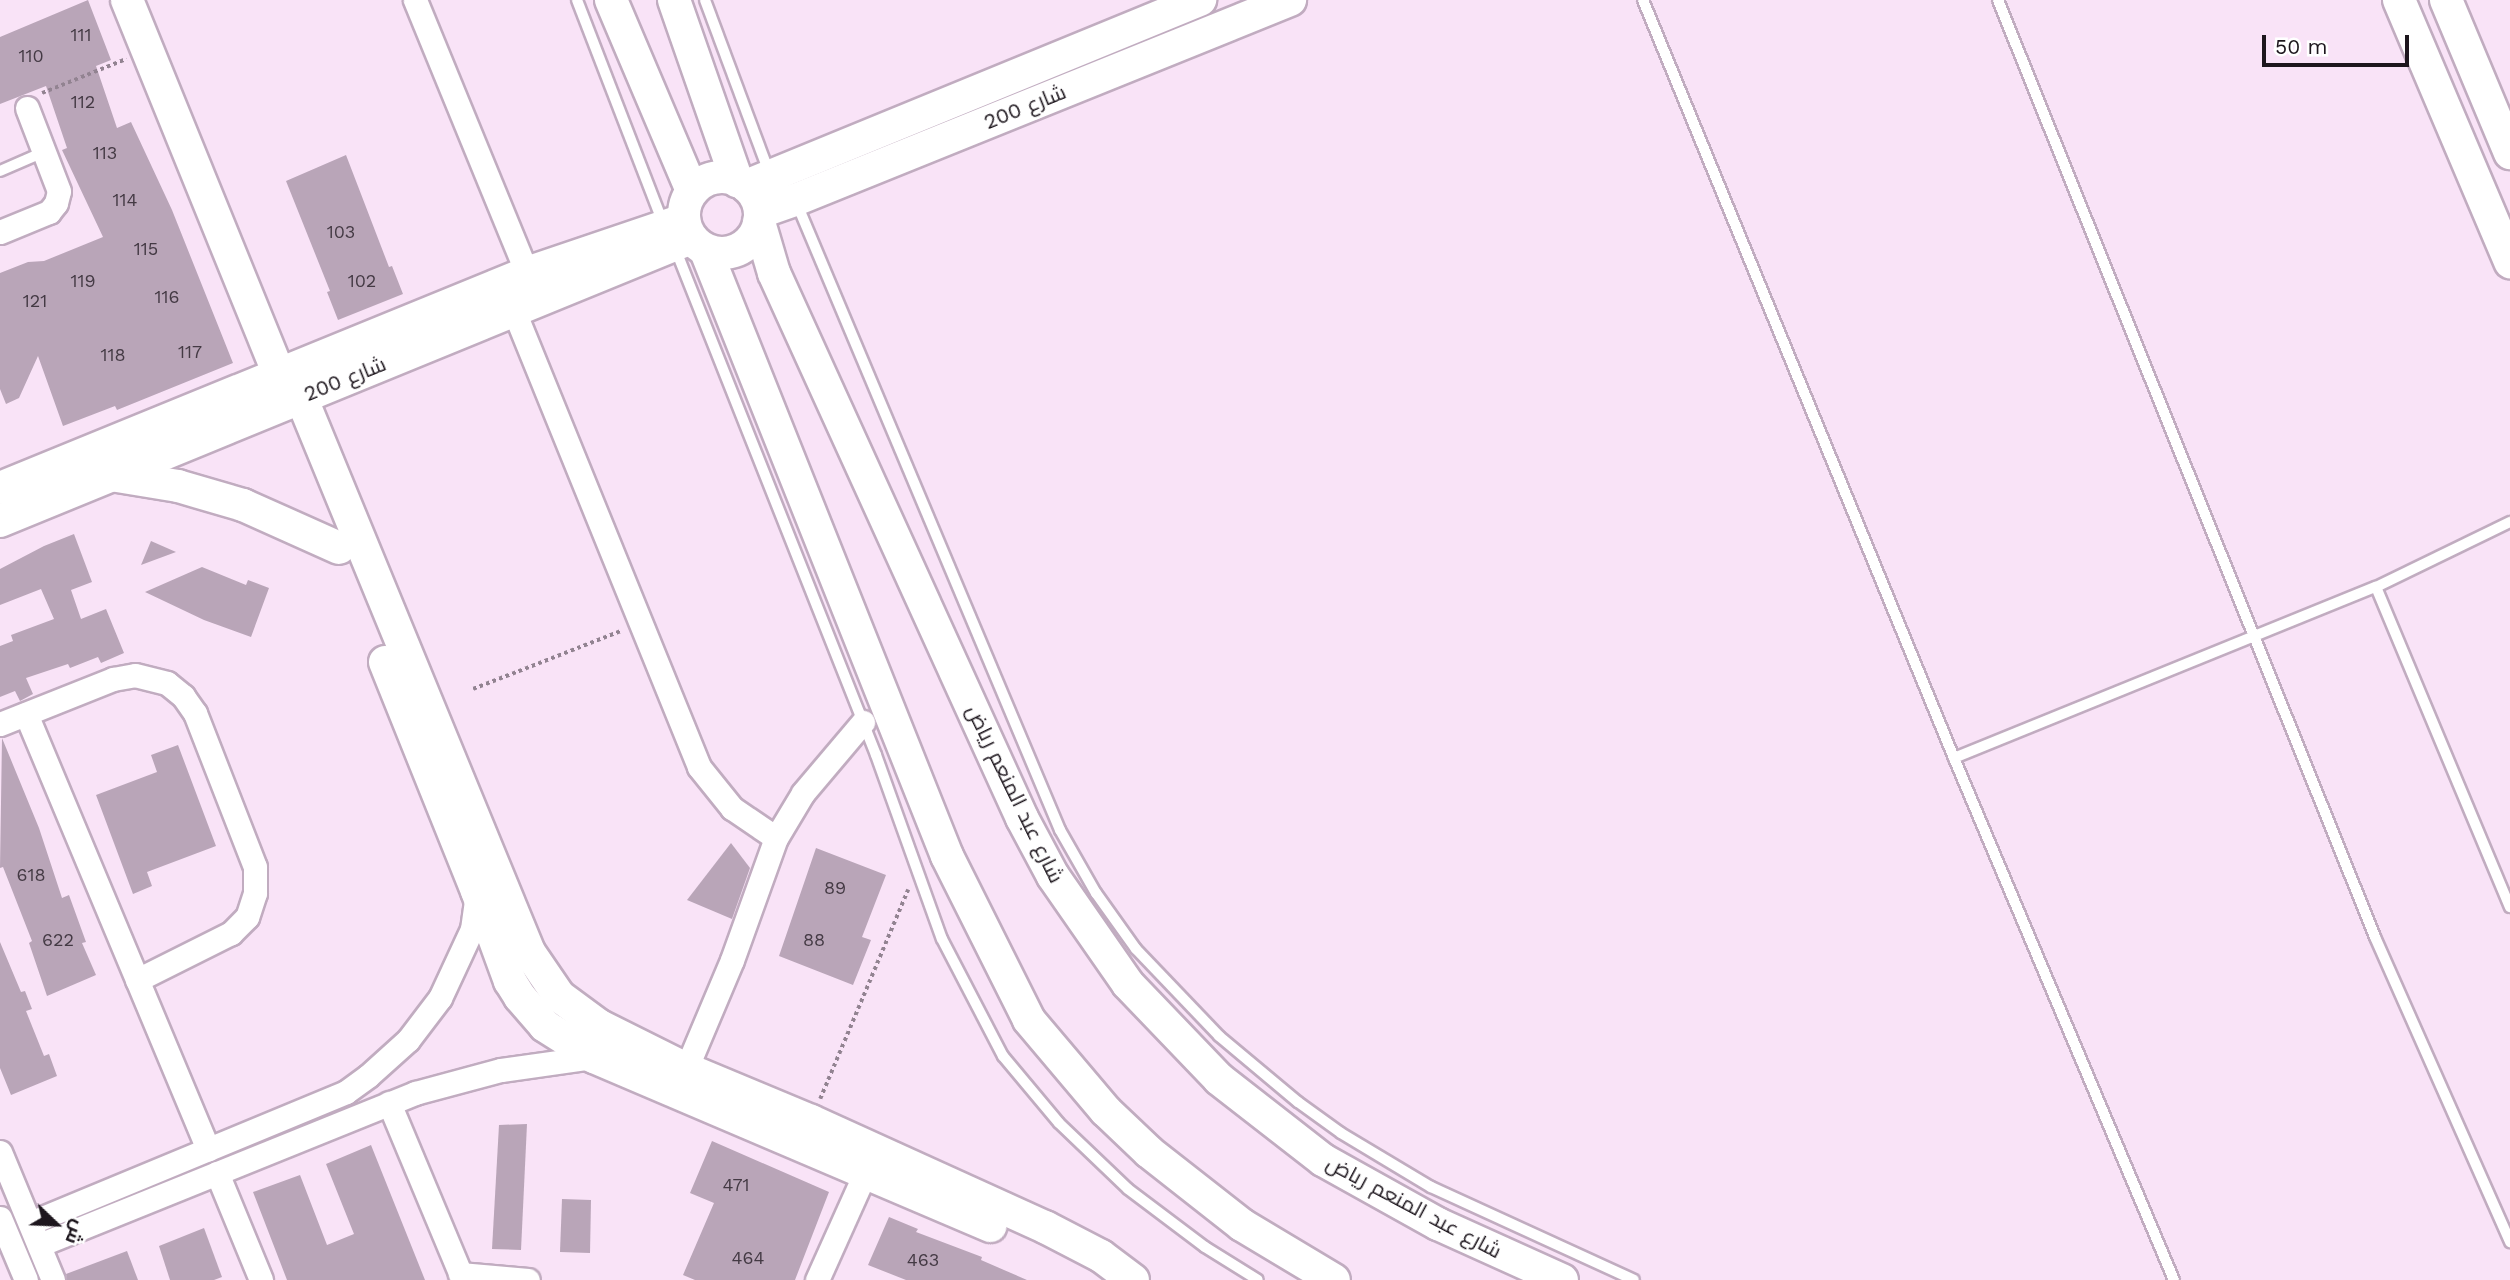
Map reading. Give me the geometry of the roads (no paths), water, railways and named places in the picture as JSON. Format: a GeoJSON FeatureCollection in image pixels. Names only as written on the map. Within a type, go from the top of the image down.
{"type":"FeatureCollection","features":[{"type":"Feature","properties":{"kind":"street"},"geometry":{"type":"LineString","coordinates":[[127,0],[488,886],[503,963],[520,997],[552,1032],[594,1057],[1045,1227],[1101,1256],[1133,1280]]}},
{"type":"Feature","properties":{"kind":"street"},"geometry":{"type":"LineString","coordinates":[[415,0],[527,273]]}},
{"type":"Feature","properties":{"kind":"street"},"geometry":{"type":"LineString","coordinates":[[611,0],[685,228],[947,856],[1029,1020],[1098,1102],[1149,1152],[1242,1225],[1334,1280]]}},
{"type":"Feature","properties":{"kind":"street","name":"شارع عبد المنعم رياض"},"geometry":{"type":"LineString","coordinates":[[674,0],[754,195],[774,273],[1022,818],[1053,876],[1128,984],[1219,1079],[1323,1160],[1438,1224],[1562,1280]]}},
{"type":"Feature","properties":{"kind":"street","name":"شارع 200"},"geometry":{"type":"LineString","coordinates":[[754,195],[1200,0]]}},
{"type":"Feature","properties":{"kind":"street","name":"شارع 200"},"geometry":{"type":"LineString","coordinates":[[754,195],[795,200],[1290,0]]}},
{"type":"Feature","properties":{"kind":"street"},"geometry":{"type":"LineString","coordinates":[[2399,0],[2510,262]]}},
{"type":"Feature","properties":{"kind":"street"},"geometry":{"type":"LineString","coordinates":[[2446,0],[2510,153]]}},
{"type":"Feature","properties":{"kind":"street"},"geometry":{"type":"LineString","coordinates":[[0,232],[49,212],[56,203],[59,191],[27,107]]}},
{"type":"Feature","properties":{"kind":"street"},"geometry":{"type":"LineString","coordinates":[[718,177],[754,195],[751,240],[744,247],[725,254],[685,228],[699,184],[718,177]]}},
{"type":"Feature","properties":{"kind":"street","name":"شارع 200"},"geometry":{"type":"LineString","coordinates":[[0,521],[110,474],[284,385],[527,273],[685,228]]}},
{"type":"Feature","properties":{"kind":"street","name":"شارع 200"},"geometry":{"type":"LineString","coordinates":[[0,488],[284,385],[514,311],[685,228]]}},
{"type":"Feature","properties":{"kind":"street"},"geometry":{"type":"LineString","coordinates":[[514,311],[699,767],[732,808],[776,838]]}},
{"type":"Feature","properties":{"kind":"street"},"geometry":{"type":"LineString","coordinates":[[284,385],[339,548],[488,886],[559,996],[598,1025],[686,1069],[811,1121],[870,1161],[1097,1280]]}},
{"type":"Feature","properties":{"kind":"street"},"geometry":{"type":"LineString","coordinates":[[110,474],[178,486],[243,505],[339,548]]}},
{"type":"Feature","properties":{"kind":"street"},"geometry":{"type":"LineString","coordinates":[[0,724],[113,679],[135,675],[167,683],[183,696],[195,713],[255,867],[256,893],[247,916],[231,933],[137,980]]}},
{"type":"Feature","properties":{"kind":"street"},"geometry":{"type":"LineString","coordinates":[[26,714],[208,1149]]}},
{"type":"Feature","properties":{"kind":"street"},"geometry":{"type":"LineString","coordinates":[[686,1069],[732,960],[776,838],[803,793],[863,722]]}},
{"type":"Feature","properties":{"kind":"street"},"geometry":{"type":"LineString","coordinates":[[30,1223],[346,1092],[389,1059],[425,1019],[452,976],[488,886]]}},
{"type":"Feature","properties":{"kind":"street"},"geometry":{"type":"LineString","coordinates":[[38,1245],[389,1103],[458,1080],[501,1070],[594,1057]]}},
{"type":"Feature","properties":{"kind":"street"},"geometry":{"type":"LineString","coordinates":[[389,1103],[461,1277],[528,1280]]}},
{"type":"Feature","properties":{"kind":"street"},"geometry":{"type":"LineString","coordinates":[[0,1152],[53,1280]]}},
{"type":"Feature","properties":{"kind":"street"},"geometry":{"type":"LineString","coordinates":[[817,1280],[870,1161]]}},
{"type":"Feature","properties":{"kind":"street"},"geometry":{"type":"LineString","coordinates":[[217,1173],[261,1280]]}},
{"type":"Feature","properties":{"kind":"street"},"geometry":{"type":"LineString","coordinates":[[0,1218],[26,1280]]}},
{"type":"Feature","properties":{"kind":"lane"},"geometry":{"type":"LineString","coordinates":[[577,0],[685,228],[942,939],[984,1021],[1003,1056],[1030,1090],[1093,1157],[1128,1189],[1205,1247],[1258,1280]]}},
{"type":"Feature","properties":{"kind":"lane"},"geometry":{"type":"LineString","coordinates":[[705,0],[754,195]]}},
{"type":"Feature","properties":{"kind":"lane"},"geometry":{"type":"LineString","coordinates":[[1643,0],[1954,758],[2174,1280]]}},
{"type":"Feature","properties":{"kind":"lane"},"geometry":{"type":"LineString","coordinates":[[1998,0],[2375,937],[2510,1242]]}},
{"type":"Feature","properties":{"kind":"lane"},"geometry":{"type":"LineString","coordinates":[[0,171],[44,152]]}},
{"type":"Feature","properties":{"kind":"lane"},"geometry":{"type":"LineString","coordinates":[[795,200],[1060,830],[1096,893],[1136,949],[1219,1036],[1258,1070],[1341,1133],[1431,1187],[1634,1280]]}},
{"type":"Feature","properties":{"kind":"lane"},"geometry":{"type":"LineString","coordinates":[[1954,758],[2376,587],[2510,522]]}},
{"type":"Feature","properties":{"kind":"lane"},"geometry":{"type":"LineString","coordinates":[[2376,587],[2510,906]]}}]}
